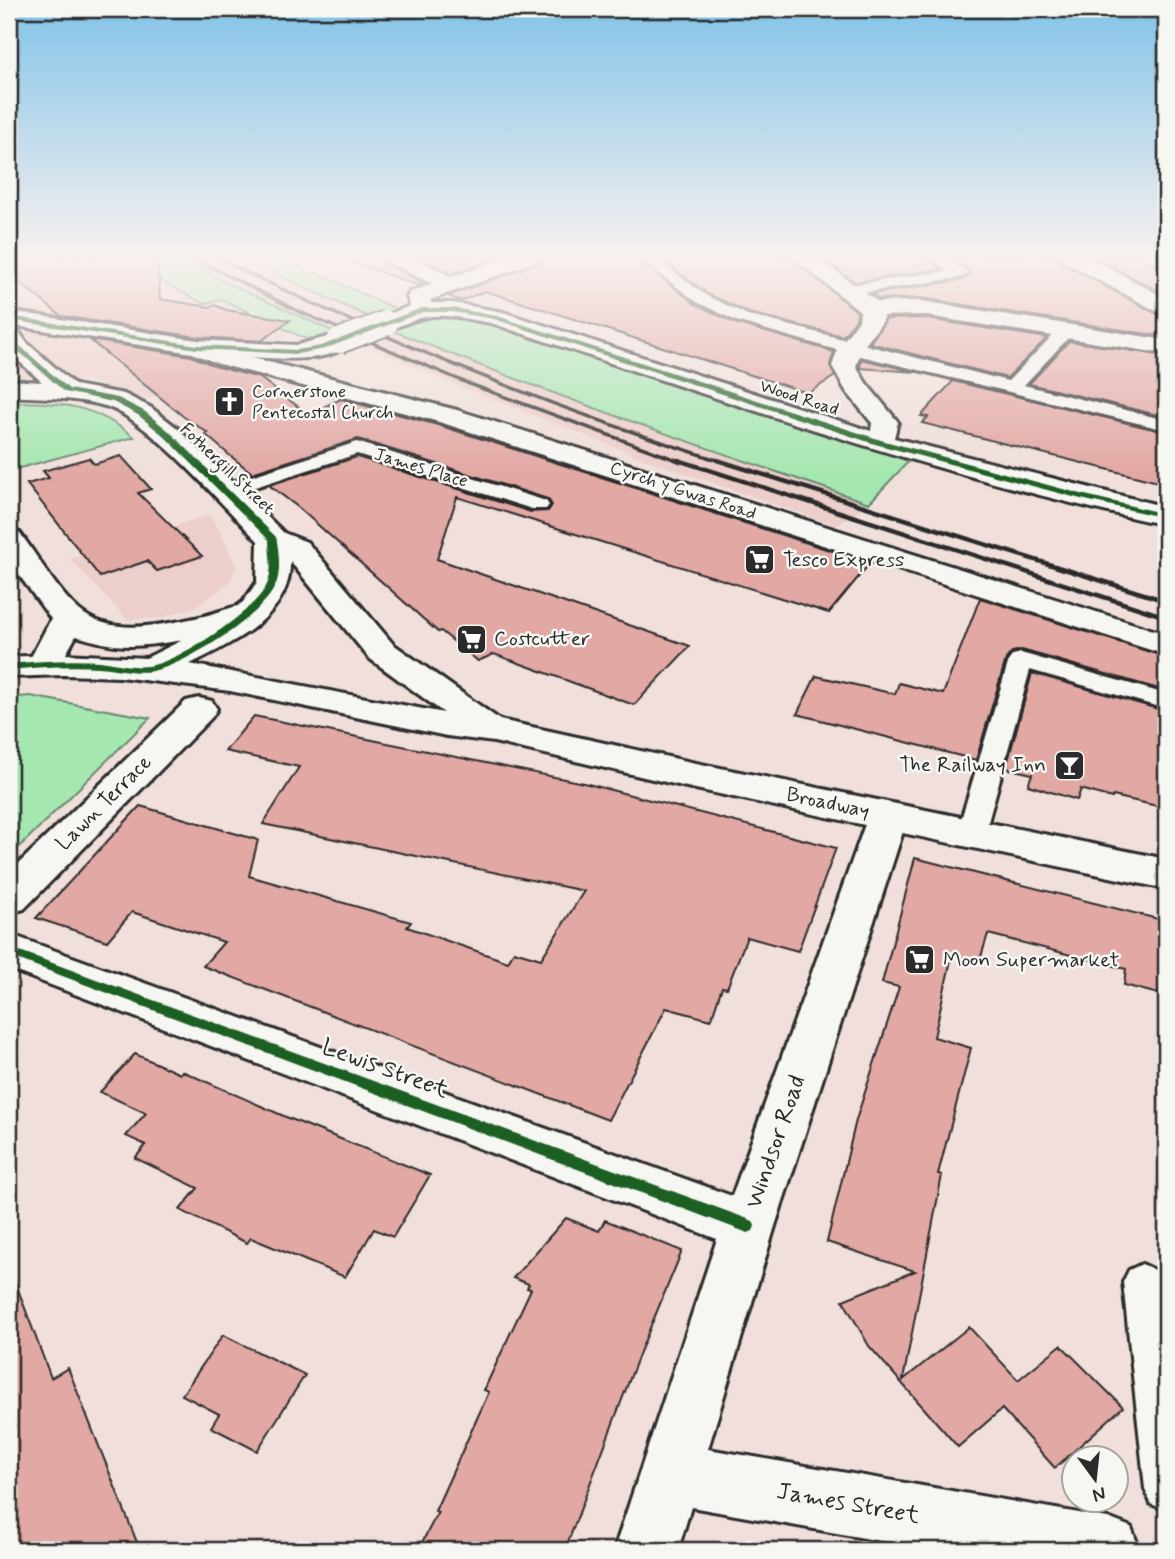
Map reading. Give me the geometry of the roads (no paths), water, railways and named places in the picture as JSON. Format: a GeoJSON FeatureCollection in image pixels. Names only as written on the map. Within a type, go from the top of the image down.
{"type":"FeatureCollection","features":[{"type":"Feature","properties":{"kind":"street"},"geometry":{"type":"LineString","coordinates":[[65,329],[197,347],[298,352],[322,348],[371,329]]}},
{"type":"Feature","properties":{"kind":"street","name":"Wood Road"},"geometry":{"type":"LineString","coordinates":[[531,329],[878,442],[1166,516]]}},
{"type":"Feature","properties":{"kind":"street"},"geometry":{"type":"LineString","coordinates":[[865,329],[850,348],[844,366],[855,386],[885,422],[884,433],[878,442]]}},
{"type":"Feature","properties":{"kind":"street"},"geometry":{"type":"LineString","coordinates":[[1051,329],[1166,346]]}},
{"type":"Feature","properties":{"kind":"street"},"geometry":{"type":"LineString","coordinates":[[16,344],[34,345],[71,330]]}},
{"type":"Feature","properties":{"kind":"street"},"geometry":{"type":"LineString","coordinates":[[16,344],[67,391]]}},
{"type":"Feature","properties":{"kind":"street","name":"Cyrch y Gwas Road"},"geometry":{"type":"LineString","coordinates":[[197,347],[228,359],[448,416],[1166,645]]}},
{"type":"Feature","properties":{"kind":"street","name":"Fothergill Street"},"geometry":{"type":"LineString","coordinates":[[9,388],[67,391],[115,400],[141,413],[273,539],[273,582],[268,596],[250,613],[208,640],[152,669]]}},
{"type":"Feature","properties":{"kind":"street"},"geometry":{"type":"LineString","coordinates":[[9,539],[68,619],[90,631],[153,634],[223,621],[250,613]]}},
{"type":"Feature","properties":{"kind":"street"},"geometry":{"type":"LineString","coordinates":[[273,539],[296,549],[381,651],[490,730]]}},
{"type":"Feature","properties":{"kind":"street"},"geometry":{"type":"LineString","coordinates":[[45,663],[68,619]]}},
{"type":"Feature","properties":{"kind":"street","name":"Broadway"},"geometry":{"type":"LineString","coordinates":[[9,667],[45,663],[152,669],[336,701],[449,725],[490,730],[1166,874]]}},
{"type":"Feature","properties":{"kind":"street","name":"Lawn Terrace"},"geometry":{"type":"LineString","coordinates":[[9,898],[199,709]]}},
{"type":"Feature","properties":{"kind":"street","name":"Windsor Road"},"geometry":{"type":"LineString","coordinates":[[646,1550],[748,1226],[888,816]]}},
{"type":"Feature","properties":{"kind":"street","name":"Lewis Street"},"geometry":{"type":"LineString","coordinates":[[9,951],[748,1226]]}},
{"type":"Feature","properties":{"kind":"street","name":"James Street"},"geometry":{"type":"LineString","coordinates":[[672,1473],[1108,1550]]}},
{"type":"Feature","properties":{"kind":"lane"},"geometry":{"type":"LineString","coordinates":[[783,329],[850,348],[1166,425]]}},
{"type":"Feature","properties":{"kind":"lane"},"geometry":{"type":"LineString","coordinates":[[1011,388],[1065,331]]}},
{"type":"Feature","properties":{"kind":"lane","name":"James Place"},"geometry":{"type":"LineString","coordinates":[[224,491],[357,448],[539,505]]}},
{"type":"Feature","properties":{"kind":"lane"},"geometry":{"type":"LineString","coordinates":[[971,833],[1020,660],[1166,702]]}},
{"type":"Feature","properties":{"kind":"lane"},"geometry":{"type":"LineString","coordinates":[[1142,1282],[1166,1489]]}},
{"type":"Feature","properties":{"kind":"railway"},"geometry":{"type":"LineString","coordinates":[[339,329],[467,383],[682,462]]}},
{"type":"Feature","properties":{"kind":"railway"},"geometry":{"type":"LineString","coordinates":[[369,329],[528,394],[723,462]]}},
{"type":"Feature","properties":{"kind":"railway"},"geometry":{"type":"LineString","coordinates":[[678,460],[1166,617]]}},
{"type":"Feature","properties":{"kind":"railway"},"geometry":{"type":"LineString","coordinates":[[717,460],[1166,601]]}},
{"type":"Feature","properties":{"kind":"place","name":"Cornerstone Pentecostal Church"},"geometry":{"type":"Point","coordinates":[229,402]}},
{"type":"Feature","properties":{"kind":"place","name":"Tesco Express"},"geometry":{"type":"Point","coordinates":[760,560]}},
{"type":"Feature","properties":{"kind":"place","name":"Costcutter"},"geometry":{"type":"Point","coordinates":[471,639]}},
{"type":"Feature","properties":{"kind":"place","name":"The Railway Inn"},"geometry":{"type":"Point","coordinates":[1069,765]}},
{"type":"Feature","properties":{"kind":"place","name":"Moon Supermarket"},"geometry":{"type":"Point","coordinates":[920,960]}}]}
